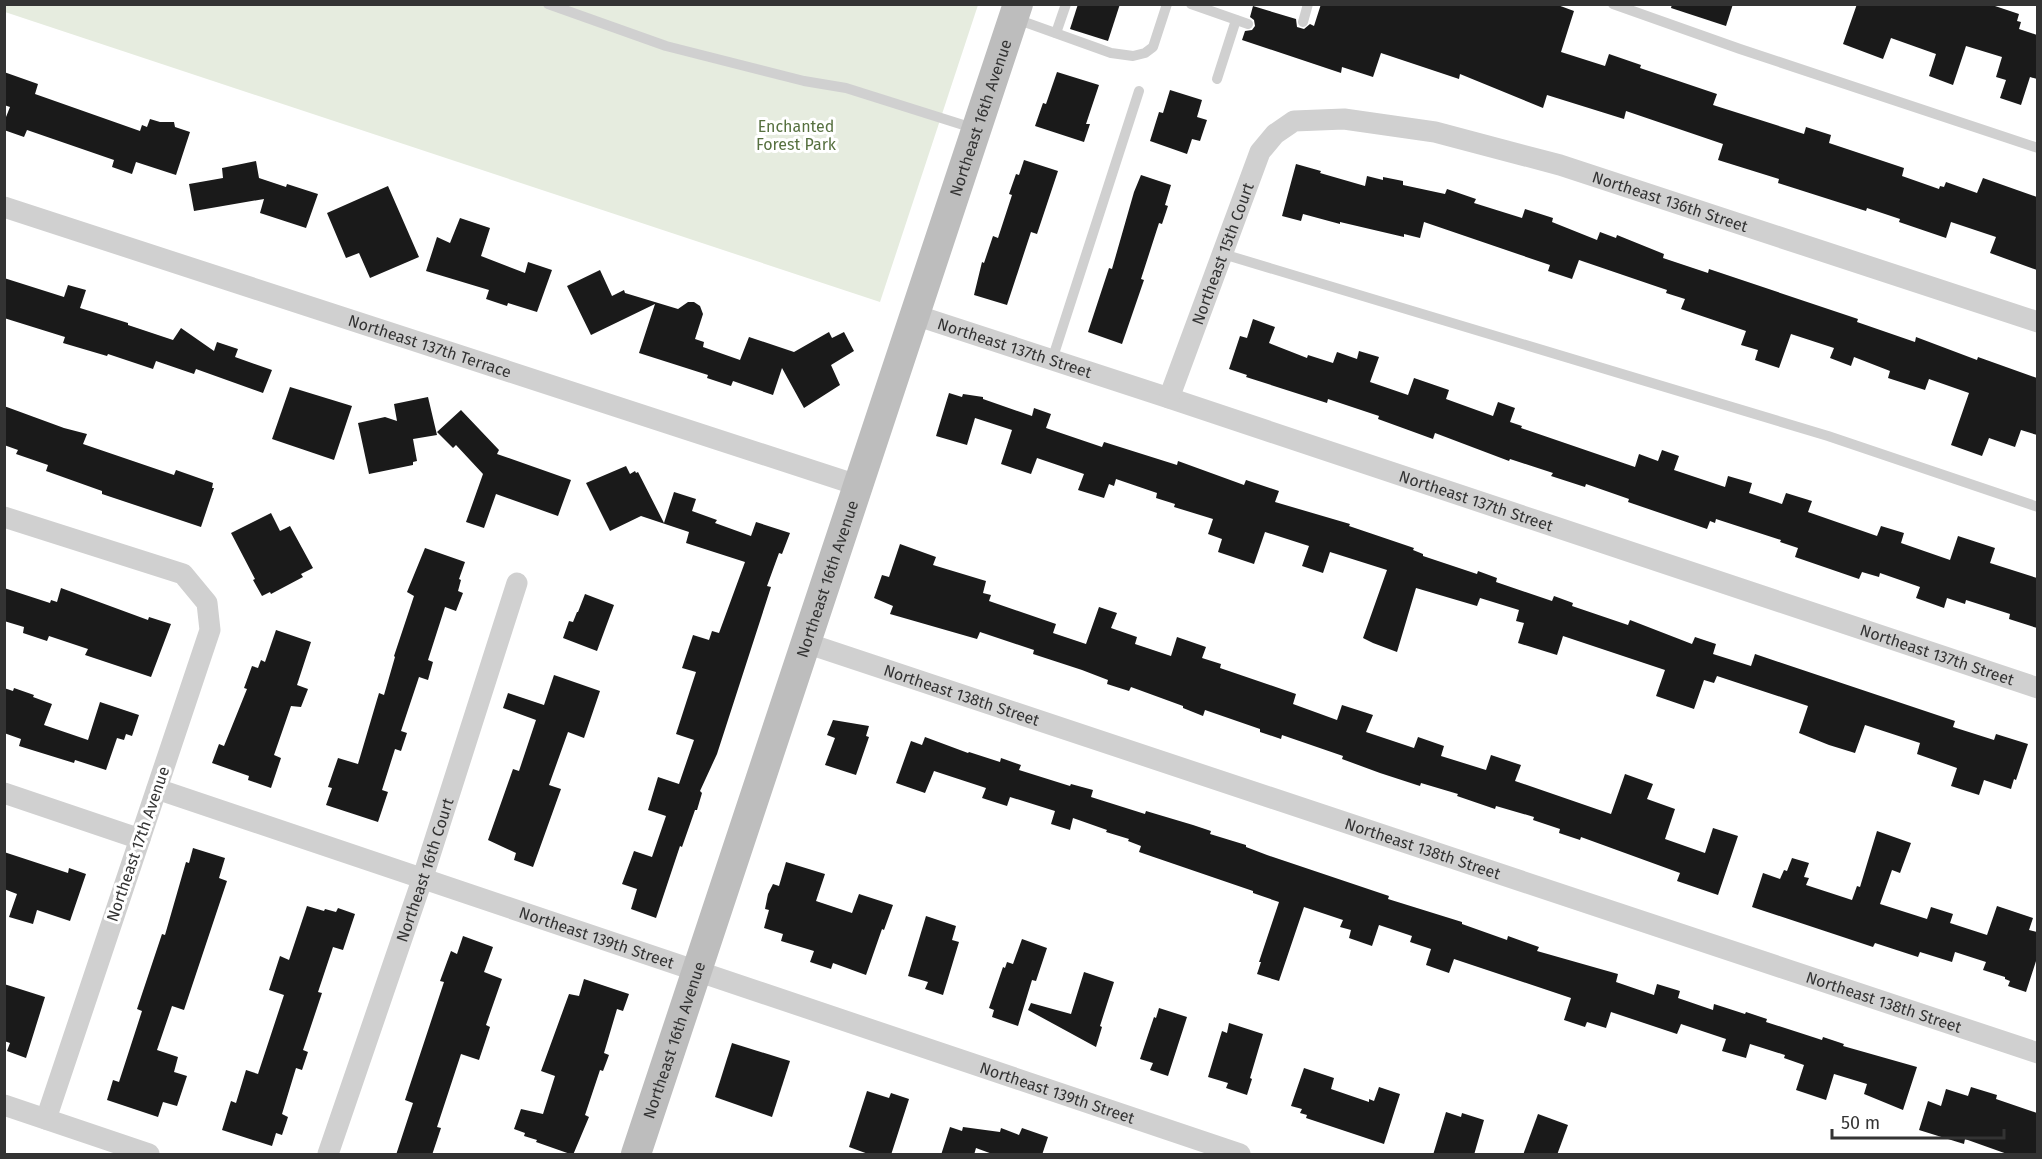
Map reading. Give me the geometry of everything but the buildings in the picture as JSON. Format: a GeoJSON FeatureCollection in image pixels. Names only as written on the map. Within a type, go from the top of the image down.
{"type":"FeatureCollection","features":[{"type":"Feature","properties":{"kind":"street","name":"Northeast 16th Avenue"},"geometry":{"type":"LineString","coordinates":[[636,1155],[1015,11]]}},
{"type":"Feature","properties":{"kind":"street","name":"Northeast 136th Street"},"geometry":{"type":"LineString","coordinates":[[1294,121],[1344,119],[1435,132],[1549,162],[2037,322]]}},
{"type":"Feature","properties":{"kind":"street","name":"Northeast 15th Court"},"geometry":{"type":"LineString","coordinates":[[1169,398],[1260,152],[1275,134],[1294,121]]}},
{"type":"Feature","properties":{"kind":"street","name":"Northeast 137th Terrace"},"geometry":{"type":"LineString","coordinates":[[4,207],[857,485]]}},
{"type":"Feature","properties":{"kind":"street","name":"Northeast 137th Street"},"geometry":{"type":"LineString","coordinates":[[915,315],[2037,688]]}},
{"type":"Feature","properties":{"kind":"street","name":"Northeast 17th Avenue"},"geometry":{"type":"LineString","coordinates":[[4,517],[183,574],[207,603],[210,630],[46,1119]]}},
{"type":"Feature","properties":{"kind":"street","name":"Northeast 16th Court"},"geometry":{"type":"LineString","coordinates":[[328,1155],[422,880],[517,583]]}},
{"type":"Feature","properties":{"kind":"street","name":"Northeast 138th Street"},"geometry":{"type":"LineString","coordinates":[[806,643],[2037,1053]]}},
{"type":"Feature","properties":{"kind":"street","name":"Northeast 139th Street"},"geometry":{"type":"LineString","coordinates":[[157,789],[1240,1155]]}},
{"type":"Feature","properties":{"kind":"street"},"geometry":{"type":"LineString","coordinates":[[4,793],[140,839]]}},
{"type":"Feature","properties":{"kind":"street"},"geometry":{"type":"LineString","coordinates":[[4,1105],[149,1155]]}},
{"type":"Feature","properties":{"kind":"lane"},"geometry":{"type":"LineString","coordinates":[[548,4],[666,46],[804,81],[846,88],[976,129]]}},
{"type":"Feature","properties":{"kind":"lane"},"geometry":{"type":"LineString","coordinates":[[1056,33],[1066,4]]}},
{"type":"Feature","properties":{"kind":"lane"},"geometry":{"type":"LineString","coordinates":[[1015,11],[1056,33],[1111,52],[1133,56],[1145,53],[1153,47],[1167,4]]}},
{"type":"Feature","properties":{"kind":"lane"},"geometry":{"type":"LineString","coordinates":[[1191,4],[1248,24]]}},
{"type":"Feature","properties":{"kind":"lane"},"geometry":{"type":"LineString","coordinates":[[1303,22],[1308,4]]}},
{"type":"Feature","properties":{"kind":"lane"},"geometry":{"type":"LineString","coordinates":[[1613,4],[2037,148]]}},
{"type":"Feature","properties":{"kind":"lane"},"geometry":{"type":"LineString","coordinates":[[1216,79],[1236,20]]}},
{"type":"Feature","properties":{"kind":"lane"},"geometry":{"type":"LineString","coordinates":[[1052,360],[1139,92]]}},
{"type":"Feature","properties":{"kind":"lane"},"geometry":{"type":"LineString","coordinates":[[1223,254],[1828,436],[2037,507]]}},
{"type":"Feature","properties":{"kind":"green space","name":"Enchanted Forest Park"},"geometry":{"type":"Polygon","coordinates":[[[5,4],[978,5],[880,302],[5,12],[5,4]]]}}]}
